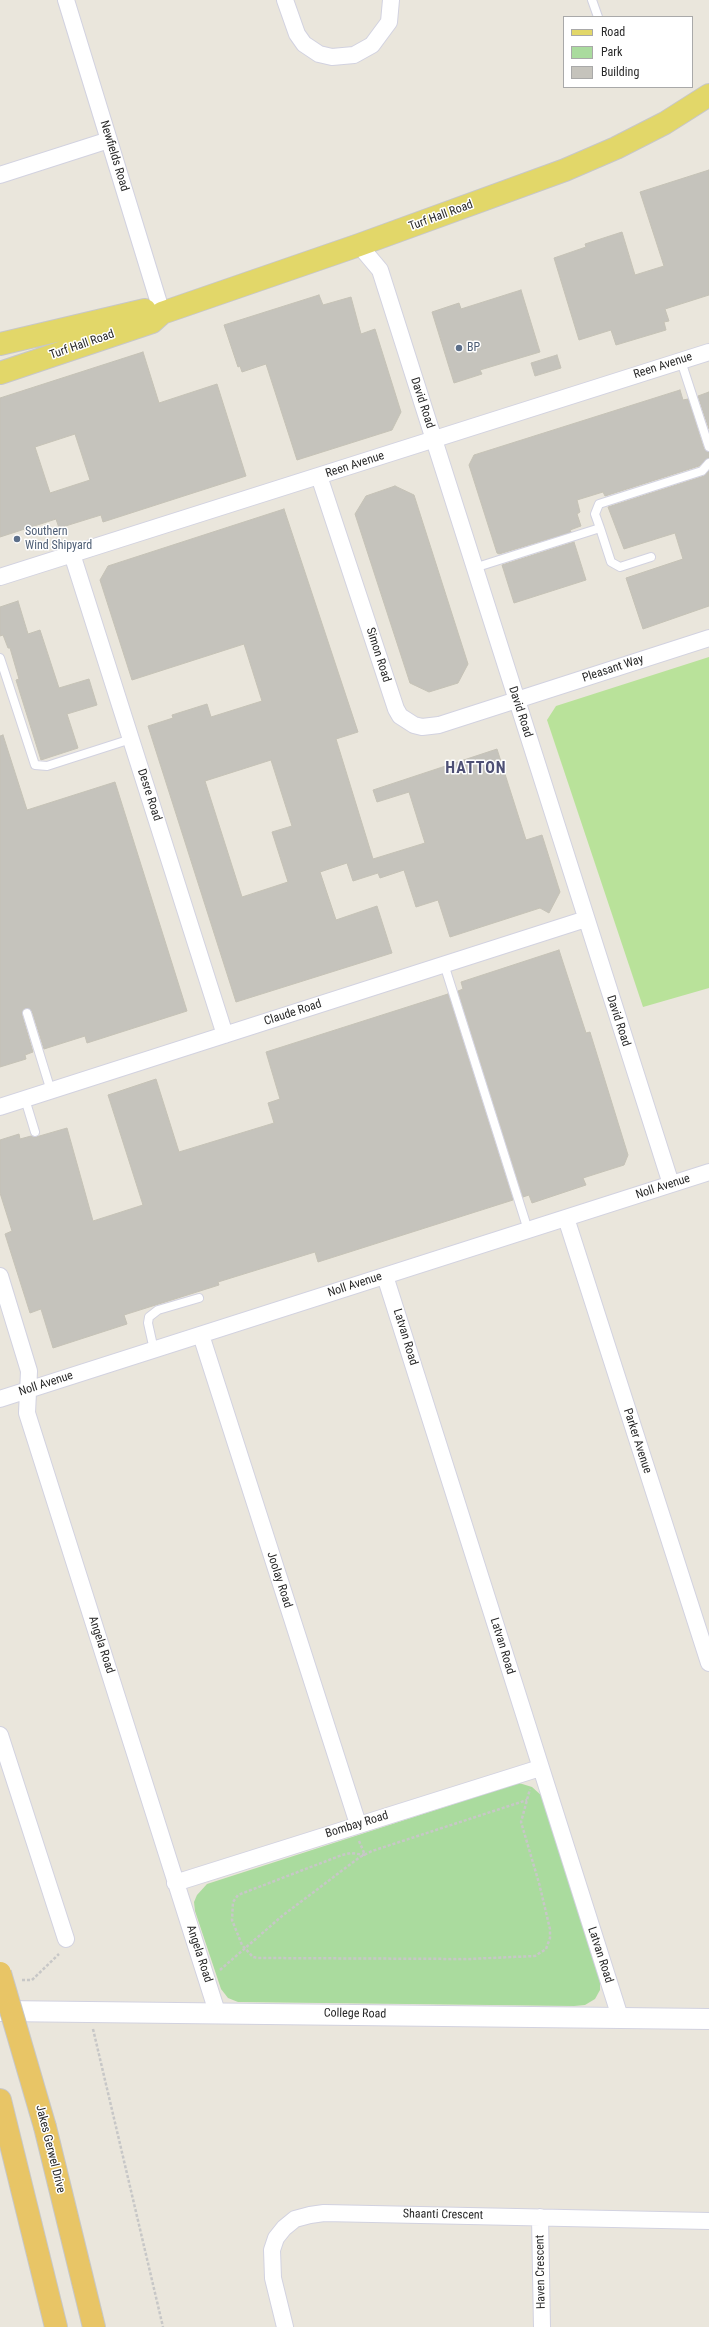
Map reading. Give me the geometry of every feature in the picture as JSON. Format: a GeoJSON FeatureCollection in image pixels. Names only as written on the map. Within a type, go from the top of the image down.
{"type":"FeatureCollection","features":[{"type":"Feature","properties":{"kind":"highway","name":"Jakes Gerwel Drive"},"geometry":{"type":"LineString","coordinates":[[8,1977],[94,2327]]}},
{"type":"Feature","properties":{"kind":"highway"},"geometry":{"type":"LineString","coordinates":[[0,2100],[56,2327]]}},
{"type":"Feature","properties":{"kind":"main road","name":"Turf Hall Road"},"geometry":{"type":"LineString","coordinates":[[0,373],[152,322],[162,313],[359,245],[572,167],[658,126],[709,95]]}},
{"type":"Feature","properties":{"kind":"main road","name":"Turf Hall Road"},"geometry":{"type":"LineString","coordinates":[[0,344],[142,311],[148,310],[162,313]]}},
{"type":"Feature","properties":{"kind":"street","name":"Newfields Road"},"geometry":{"type":"LineString","coordinates":[[66,0],[162,313]]}},
{"type":"Feature","properties":{"kind":"street"},"geometry":{"type":"LineString","coordinates":[[285,0],[297,34],[304,44],[319,54],[332,57],[354,55],[372,45],[389,22],[391,0]]}},
{"type":"Feature","properties":{"kind":"street"},"geometry":{"type":"LineString","coordinates":[[0,175],[109,140]]}},
{"type":"Feature","properties":{"kind":"street","name":"David Road"},"geometry":{"type":"LineString","coordinates":[[359,245],[380,270],[670,1184]]}},
{"type":"Feature","properties":{"kind":"street","name":"Reen Avenue"},"geometry":{"type":"LineString","coordinates":[[0,577],[709,352]]}},
{"type":"Feature","properties":{"kind":"street","name":"Simon Road"},"geometry":{"type":"LineString","coordinates":[[319,476],[393,701],[400,716],[414,725],[430,727],[517,700]]}},
{"type":"Feature","properties":{"kind":"street","name":"Desre Road"},"geometry":{"type":"LineString","coordinates":[[72,554],[225,1035]]}},
{"type":"Feature","properties":{"kind":"street","name":"Pleasant Way"},"geometry":{"type":"LineString","coordinates":[[517,700],[709,638]]}},
{"type":"Feature","properties":{"kind":"street","name":"Claude Road"},"geometry":{"type":"LineString","coordinates":[[0,1107],[586,919]]}},
{"type":"Feature","properties":{"kind":"street","name":"Noll Avenue"},"geometry":{"type":"LineString","coordinates":[[0,1399],[709,1172]]}},
{"type":"Feature","properties":{"kind":"street","name":"Parker Avenue"},"geometry":{"type":"LineString","coordinates":[[566,1218],[709,1664]]}},
{"type":"Feature","properties":{"kind":"street","name":"Angela Road"},"geometry":{"type":"LineString","coordinates":[[0,1276],[29,1371],[27,1413],[217,2012]]}},
{"type":"Feature","properties":{"kind":"street","name":"Latvan Road"},"geometry":{"type":"LineString","coordinates":[[385,1276],[620,2017]]}},
{"type":"Feature","properties":{"kind":"street","name":"Joolay Road"},"geometry":{"type":"LineString","coordinates":[[201,1335],[358,1824]]}},
{"type":"Feature","properties":{"kind":"street"},"geometry":{"type":"LineString","coordinates":[[0,1735],[66,1939]]}},
{"type":"Feature","properties":{"kind":"street","name":"Bombay Road"},"geometry":{"type":"LineString","coordinates":[[175,1883],[358,1824],[540,1768]]}},
{"type":"Feature","properties":{"kind":"street","name":"College Road"},"geometry":{"type":"LineString","coordinates":[[0,2011],[217,2012],[709,2019]]}},
{"type":"Feature","properties":{"kind":"street","name":"Shaanti Crescent"},"geometry":{"type":"LineString","coordinates":[[285,2327],[273,2278],[272,2250],[276,2238],[284,2228],[296,2220],[324,2212],[709,2221]]}},
{"type":"Feature","properties":{"kind":"street","name":"Haven Crescent"},"geometry":{"type":"LineString","coordinates":[[540,2217],[542,2327]]}},
{"type":"Feature","properties":{"kind":"lane"},"geometry":{"type":"LineString","coordinates":[[592,0],[598,16]]}},
{"type":"Feature","properties":{"kind":"lane"},"geometry":{"type":"LineString","coordinates":[[681,361],[709,447]]}},
{"type":"Feature","properties":{"kind":"lane"},"geometry":{"type":"LineString","coordinates":[[651,557],[620,567],[611,562],[595,514],[599,504],[702,471],[709,464]]}},
{"type":"Feature","properties":{"kind":"lane"},"geometry":{"type":"LineString","coordinates":[[474,568],[600,528]]}},
{"type":"Feature","properties":{"kind":"lane"},"geometry":{"type":"LineString","coordinates":[[0,658],[36,765],[47,766],[131,739]]}},
{"type":"Feature","properties":{"kind":"lane"},"geometry":{"type":"LineString","coordinates":[[444,964],[528,1230]]}},
{"type":"Feature","properties":{"kind":"lane"},"geometry":{"type":"LineString","coordinates":[[27,1013],[51,1091]]}},
{"type":"Feature","properties":{"kind":"lane"},"geometry":{"type":"LineString","coordinates":[[25,1099],[35,1132]]}},
{"type":"Feature","properties":{"kind":"lane"},"geometry":{"type":"LineString","coordinates":[[154,1350],[148,1323],[149,1317],[158,1310],[199,1298]]}},
{"type":"Feature","properties":{"kind":"path"},"geometry":{"type":"LineString","coordinates":[[365,1854],[351,1853],[342,1855],[238,1895],[233,1902],[232,1920],[245,1948],[253,1957],[258,1958],[469,1959],[535,1956],[546,1949],[550,1938],[550,1928],[521,1822],[531,1786]]}},
{"type":"Feature","properties":{"kind":"path"},"geometry":{"type":"LineString","coordinates":[[218,1972],[282,1916],[365,1854],[527,1800]]}},
{"type":"Feature","properties":{"kind":"path"},"geometry":{"type":"LineString","coordinates":[[8,1977],[32,1980],[61,1952],[66,1939]]}},
{"type":"Feature","properties":{"kind":"path"},"geometry":{"type":"LineString","coordinates":[[92,2023],[162,2327]]}},
{"type":"Feature","properties":{"kind":"green space"},"geometry":{"type":"Polygon","coordinates":[[[709,657],[709,988],[643,1007],[547,720],[556,706],[709,657]]]}},
{"type":"Feature","properties":{"kind":"green space"},"geometry":{"type":"Polygon","coordinates":[[[519,1783],[532,1787],[542,1796],[600,1980],[600,1990],[595,1999],[585,2005],[574,2006],[238,2002],[228,1998],[221,1989],[195,1911],[194,1902],[197,1895],[207,1884],[519,1783]]]}},
{"type":"Feature","properties":{"kind":"building"},"geometry":{"type":"Polygon","coordinates":[[[709,170],[709,295],[665,309],[669,321],[664,322],[666,330],[616,345],[611,330],[579,340],[554,258],[586,247],[585,244],[622,232],[635,275],[664,266],[640,192],[709,170]]]}},
{"type":"Feature","properties":{"kind":"building"},"geometry":{"type":"Polygon","coordinates":[[[521,290],[540,352],[480,370],[482,374],[454,383],[432,312],[459,303],[461,309],[521,290]]]}},
{"type":"Feature","properties":{"kind":"building"},"geometry":{"type":"Polygon","coordinates":[[[319,295],[323,305],[351,297],[361,334],[375,329],[401,412],[392,430],[297,460],[266,364],[242,372],[240,366],[238,367],[224,325],[319,295]]]}},
{"type":"Feature","properties":{"kind":"building"},"geometry":{"type":"Polygon","coordinates":[[[143,352],[159,403],[217,384],[246,476],[103,522],[101,515],[59,528],[56,519],[0,537],[0,398],[143,352]],[[75,434],[35,447],[50,493],[90,480],[75,434]]]}},
{"type":"Feature","properties":{"kind":"building"},"geometry":{"type":"Polygon","coordinates":[[[557,355],[561,368],[535,376],[531,363],[557,355]]]}},
{"type":"Feature","properties":{"kind":"building"},"geometry":{"type":"Polygon","coordinates":[[[680,390],[683,400],[688,399],[704,449],[709,452],[709,458],[699,466],[605,496],[603,492],[577,500],[580,512],[577,514],[581,526],[570,530],[571,532],[499,554],[497,553],[469,465],[474,455],[680,390]]]}},
{"type":"Feature","properties":{"kind":"building"},"geometry":{"type":"Polygon","coordinates":[[[709,392],[709,429],[698,396],[709,392]]]}},
{"type":"Feature","properties":{"kind":"building"},"geometry":{"type":"Polygon","coordinates":[[[709,471],[709,606],[643,629],[626,578],[683,559],[675,533],[624,549],[608,507],[704,476],[709,471]]]}},
{"type":"Feature","properties":{"kind":"building"},"geometry":{"type":"Polygon","coordinates":[[[395,486],[414,495],[468,664],[458,683],[429,692],[410,683],[355,514],[366,496],[395,486]]]}},
{"type":"Feature","properties":{"kind":"building"},"geometry":{"type":"Polygon","coordinates":[[[284,509],[358,732],[336,739],[373,859],[425,843],[409,792],[377,802],[373,790],[497,749],[526,840],[542,835],[560,892],[549,913],[540,908],[450,937],[438,900],[416,907],[404,870],[380,878],[378,873],[353,881],[347,863],[320,872],[336,920],[377,906],[392,953],[236,1002],[148,726],[173,718],[172,715],[207,704],[211,717],[262,701],[244,644],[132,680],[100,580],[108,566],[284,509]],[[271,760],[205,781],[242,897],[288,882],[272,832],[292,826],[271,760]]]}},
{"type":"Feature","properties":{"kind":"building"},"geometry":{"type":"Polygon","coordinates":[[[574,542],[586,580],[514,603],[502,565],[574,542]]]}},
{"type":"Feature","properties":{"kind":"building"},"geometry":{"type":"Polygon","coordinates":[[[18,601],[28,634],[40,630],[59,688],[89,679],[97,705],[67,714],[78,748],[41,760],[16,680],[19,679],[10,648],[8,648],[3,635],[0,636],[0,607],[18,601]]]}},
{"type":"Feature","properties":{"kind":"building"},"geometry":{"type":"Polygon","coordinates":[[[3,735],[27,810],[115,782],[187,1011],[87,1043],[85,1036],[44,1049],[32,1011],[26,1008],[23,1010],[22,1015],[33,1052],[25,1055],[26,1059],[0,1067],[0,736],[3,735]]]}},
{"type":"Feature","properties":{"kind":"building"},"geometry":{"type":"Polygon","coordinates":[[[559,950],[586,1033],[590,1032],[628,1155],[624,1165],[583,1178],[586,1185],[532,1203],[529,1195],[523,1197],[458,991],[463,989],[461,982],[559,950]]]}},
{"type":"Feature","properties":{"kind":"building"},"geometry":{"type":"Polygon","coordinates":[[[448,994],[513,1200],[318,1262],[315,1252],[218,1282],[219,1285],[124,1315],[127,1324],[53,1348],[41,1309],[30,1313],[5,1234],[12,1231],[0,1193],[0,1140],[19,1134],[20,1139],[31,1136],[36,1137],[67,1128],[93,1221],[143,1205],[108,1095],[156,1079],[179,1152],[274,1123],[268,1103],[280,1099],[266,1052],[448,994]]]}},
{"type":"Feature","properties":{"kind":"place","name":"BP"},"geometry":{"type":"Point","coordinates":[459,348]}},
{"type":"Feature","properties":{"kind":"place","name":"Southern Wind Shipyard"},"geometry":{"type":"Point","coordinates":[17,539]}},
{"type":"Feature","properties":{"kind":"district","name":"HATTON"},"geometry":{"type":"Point","coordinates":[476,769]}}]}
